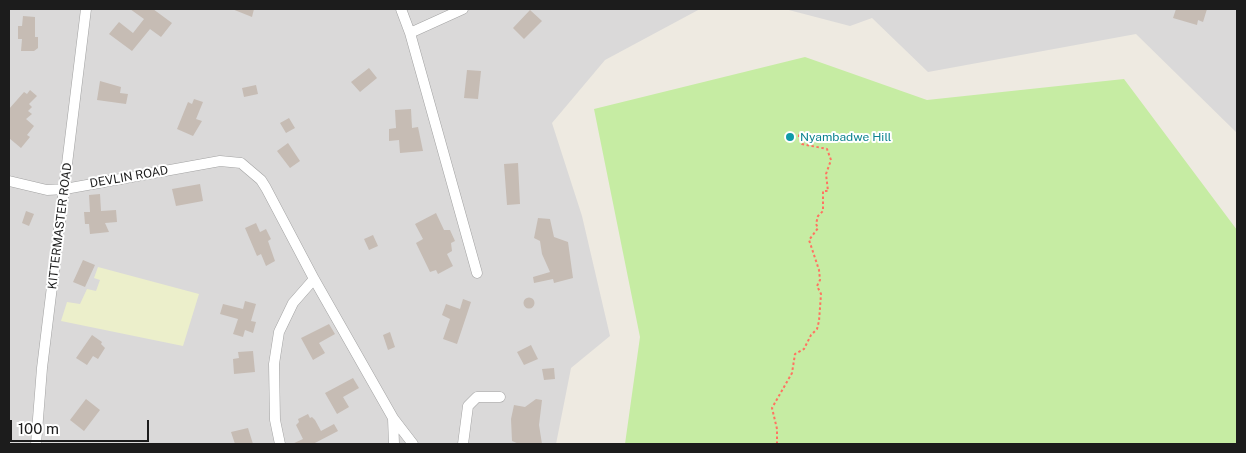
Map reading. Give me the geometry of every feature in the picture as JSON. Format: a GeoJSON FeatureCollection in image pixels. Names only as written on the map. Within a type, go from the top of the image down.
{"type":"FeatureCollection","features":[{"type":"Feature","properties":{"kind":"street","name":"KITTERMASTER ROAD"},"geometry":{"type":"LineString","coordinates":[[36,444],[42,368],[86,9]]}},
{"type":"Feature","properties":{"kind":"street"},"geometry":{"type":"LineString","coordinates":[[401,9],[410,33],[477,273]]}},
{"type":"Feature","properties":{"kind":"street"},"geometry":{"type":"LineString","coordinates":[[410,33],[464,9]]}},
{"type":"Feature","properties":{"kind":"street","name":"DEVLIN ROAD"},"geometry":{"type":"LineString","coordinates":[[9,181],[46,190],[65,189],[220,161],[241,163],[261,180],[314,279]]}},
{"type":"Feature","properties":{"kind":"street"},"geometry":{"type":"LineString","coordinates":[[280,444],[275,420],[274,364],[279,332],[293,303],[314,279],[394,418],[413,444]]}},
{"type":"Feature","properties":{"kind":"street"},"geometry":{"type":"LineString","coordinates":[[463,444],[468,406],[477,397],[500,397]]}},
{"type":"Feature","properties":{"kind":"street"},"geometry":{"type":"LineString","coordinates":[[394,418],[394,444]]}},
{"type":"Feature","properties":{"kind":"path"},"geometry":{"type":"LineString","coordinates":[[777,444],[777,429],[772,408],[792,373],[795,354],[804,348],[811,335],[817,329],[819,321],[821,294],[817,286],[820,280],[820,270],[809,240],[818,228],[818,216],[823,211],[823,191],[828,191],[826,174],[831,160],[827,149],[802,144],[799,138],[800,132]]}},
{"type":"Feature","properties":{"kind":"shaded area"},"geometry":{"type":"Polygon","coordinates":[[[9,9],[700,9],[605,60],[552,123],[582,216],[610,336],[571,368],[556,444],[9,444],[9,9]]]}},
{"type":"Feature","properties":{"kind":"shaded area"},"geometry":{"type":"Polygon","coordinates":[[[785,9],[1237,9],[1237,133],[1136,34],[928,72],[872,18],[850,26],[785,9]]]}},
{"type":"Feature","properties":{"kind":"green space"},"geometry":{"type":"Polygon","coordinates":[[[805,57],[927,100],[1124,79],[1237,230],[1237,444],[625,444],[640,337],[594,109],[805,57]]]}},
{"type":"Feature","properties":{"kind":"green space"},"geometry":{"type":"Polygon","coordinates":[[[98,267],[199,294],[183,346],[61,321],[67,302],[80,304],[87,289],[96,291],[100,280],[94,278],[98,267]]]}},
{"type":"Feature","properties":{"kind":"building"},"geometry":{"type":"Polygon","coordinates":[[[130,9],[153,9],[172,23],[161,37],[150,29],[132,51],[109,34],[119,22],[133,33],[144,19],[130,9]]]}},
{"type":"Feature","properties":{"kind":"building"},"geometry":{"type":"Polygon","coordinates":[[[232,9],[254,9],[252,17],[232,9]]]}},
{"type":"Feature","properties":{"kind":"building"},"geometry":{"type":"Polygon","coordinates":[[[1176,9],[1207,9],[1203,22],[1198,20],[1197,25],[1173,18],[1176,9]]]}},
{"type":"Feature","properties":{"kind":"building"},"geometry":{"type":"Polygon","coordinates":[[[530,10],[542,21],[524,39],[513,28],[530,10]]]}},
{"type":"Feature","properties":{"kind":"building"},"geometry":{"type":"Polygon","coordinates":[[[23,16],[35,17],[35,37],[38,37],[38,48],[34,51],[21,51],[22,39],[18,39],[18,26],[22,26],[23,16]]]}},
{"type":"Feature","properties":{"kind":"building"},"geometry":{"type":"Polygon","coordinates":[[[369,68],[377,78],[360,92],[351,82],[369,68]]]}},
{"type":"Feature","properties":{"kind":"building"},"geometry":{"type":"Polygon","coordinates":[[[467,70],[481,71],[478,99],[464,98],[467,70]]]}},
{"type":"Feature","properties":{"kind":"building"},"geometry":{"type":"Polygon","coordinates":[[[100,81],[121,87],[120,93],[128,94],[126,104],[97,100],[100,81]]]}},
{"type":"Feature","properties":{"kind":"building"},"geometry":{"type":"Polygon","coordinates":[[[256,85],[258,94],[244,97],[242,88],[256,85]]]}},
{"type":"Feature","properties":{"kind":"building"},"geometry":{"type":"Polygon","coordinates":[[[30,90],[37,96],[29,104],[32,107],[28,111],[32,114],[26,119],[34,126],[27,135],[30,137],[21,148],[9,138],[9,109],[24,92],[27,94],[30,90]]]}},
{"type":"Feature","properties":{"kind":"building"},"geometry":{"type":"Polygon","coordinates":[[[194,99],[203,102],[196,119],[202,121],[193,136],[177,129],[188,102],[192,104],[194,99]]]}},
{"type":"Feature","properties":{"kind":"building"},"geometry":{"type":"Polygon","coordinates":[[[411,109],[412,128],[418,127],[423,151],[400,153],[399,140],[389,141],[389,129],[396,128],[395,110],[411,109]]]}},
{"type":"Feature","properties":{"kind":"building"},"geometry":{"type":"Polygon","coordinates":[[[289,118],[295,128],[286,133],[280,123],[289,118]]]}},
{"type":"Feature","properties":{"kind":"building"},"geometry":{"type":"Polygon","coordinates":[[[288,143],[300,161],[290,168],[277,151],[288,143]]]}},
{"type":"Feature","properties":{"kind":"building"},"geometry":{"type":"Polygon","coordinates":[[[518,163],[520,204],[507,205],[504,164],[518,163]]]}},
{"type":"Feature","properties":{"kind":"building"},"geometry":{"type":"Polygon","coordinates":[[[200,184],[203,201],[176,206],[172,189],[200,184]]]}},
{"type":"Feature","properties":{"kind":"building"},"geometry":{"type":"Polygon","coordinates":[[[100,194],[101,211],[116,210],[117,222],[105,223],[109,232],[90,234],[89,224],[85,224],[84,212],[90,212],[89,195],[100,194]]]}},
{"type":"Feature","properties":{"kind":"building"},"geometry":{"type":"Polygon","coordinates":[[[26,211],[34,214],[29,226],[22,223],[26,211]]]}},
{"type":"Feature","properties":{"kind":"building"},"geometry":{"type":"Polygon","coordinates":[[[436,213],[444,230],[450,230],[455,241],[451,243],[452,251],[447,254],[453,266],[438,274],[436,270],[430,272],[416,243],[423,239],[415,224],[436,213]]]}},
{"type":"Feature","properties":{"kind":"building"},"geometry":{"type":"Polygon","coordinates":[[[538,218],[550,219],[554,237],[568,242],[573,278],[554,283],[553,279],[534,283],[533,277],[550,272],[542,254],[540,241],[534,238],[538,218]]]}},
{"type":"Feature","properties":{"kind":"building"},"geometry":{"type":"Polygon","coordinates":[[[256,223],[260,232],[266,229],[271,239],[268,241],[275,261],[266,266],[261,254],[257,256],[245,228],[256,223]]]}},
{"type":"Feature","properties":{"kind":"building"},"geometry":{"type":"Polygon","coordinates":[[[373,235],[378,246],[369,250],[364,239],[373,235]]]}},
{"type":"Feature","properties":{"kind":"building"},"geometry":{"type":"Polygon","coordinates":[[[83,260],[95,265],[85,287],[73,282],[83,260]]]}},
{"type":"Feature","properties":{"kind":"building"},"geometry":{"type":"Polygon","coordinates":[[[527,298],[531,298],[534,303],[533,307],[527,308],[524,305],[524,301],[527,298]]]}},
{"type":"Feature","properties":{"kind":"building"},"geometry":{"type":"Polygon","coordinates":[[[463,299],[471,302],[457,344],[443,339],[450,319],[442,315],[446,304],[460,309],[463,299]]]}},
{"type":"Feature","properties":{"kind":"building"},"geometry":{"type":"Polygon","coordinates":[[[245,301],[256,304],[251,321],[256,322],[253,333],[245,330],[243,337],[233,334],[238,319],[220,314],[223,304],[243,309],[245,301]]]}},
{"type":"Feature","properties":{"kind":"building"},"geometry":{"type":"Polygon","coordinates":[[[329,324],[335,334],[319,343],[325,353],[313,360],[301,338],[329,324]]]}},
{"type":"Feature","properties":{"kind":"building"},"geometry":{"type":"Polygon","coordinates":[[[390,332],[395,347],[388,350],[383,335],[390,332]]]}},
{"type":"Feature","properties":{"kind":"building"},"geometry":{"type":"Polygon","coordinates":[[[92,335],[102,342],[101,344],[105,348],[98,359],[93,356],[87,365],[76,358],[92,335]]]}},
{"type":"Feature","properties":{"kind":"building"},"geometry":{"type":"Polygon","coordinates":[[[531,345],[538,359],[524,365],[517,352],[531,345]]]}},
{"type":"Feature","properties":{"kind":"building"},"geometry":{"type":"Polygon","coordinates":[[[253,351],[255,372],[234,374],[233,359],[239,358],[238,352],[253,351]]]}},
{"type":"Feature","properties":{"kind":"building"},"geometry":{"type":"Polygon","coordinates":[[[554,368],[555,379],[544,380],[542,369],[554,368]]]}},
{"type":"Feature","properties":{"kind":"building"},"geometry":{"type":"Polygon","coordinates":[[[353,378],[359,388],[343,397],[349,407],[337,414],[325,393],[353,378]]]}},
{"type":"Feature","properties":{"kind":"building"},"geometry":{"type":"Polygon","coordinates":[[[86,399],[100,410],[84,431],[70,420],[86,399]]]}},
{"type":"Feature","properties":{"kind":"building"},"geometry":{"type":"Polygon","coordinates":[[[536,399],[542,400],[539,425],[542,444],[519,444],[512,441],[511,419],[514,405],[525,407],[536,399]]]}},
{"type":"Feature","properties":{"kind":"building"},"geometry":{"type":"Polygon","coordinates":[[[308,414],[310,418],[312,417],[315,420],[321,431],[334,424],[338,431],[313,444],[292,444],[303,439],[296,425],[299,422],[298,419],[308,414]]]}},
{"type":"Feature","properties":{"kind":"building"},"geometry":{"type":"Polygon","coordinates":[[[248,428],[253,444],[235,444],[231,432],[248,428]]]}},
{"type":"Feature","properties":{"kind":"place","name":"Nyambadwe Hill"},"geometry":{"type":"Point","coordinates":[790,137]}}]}
